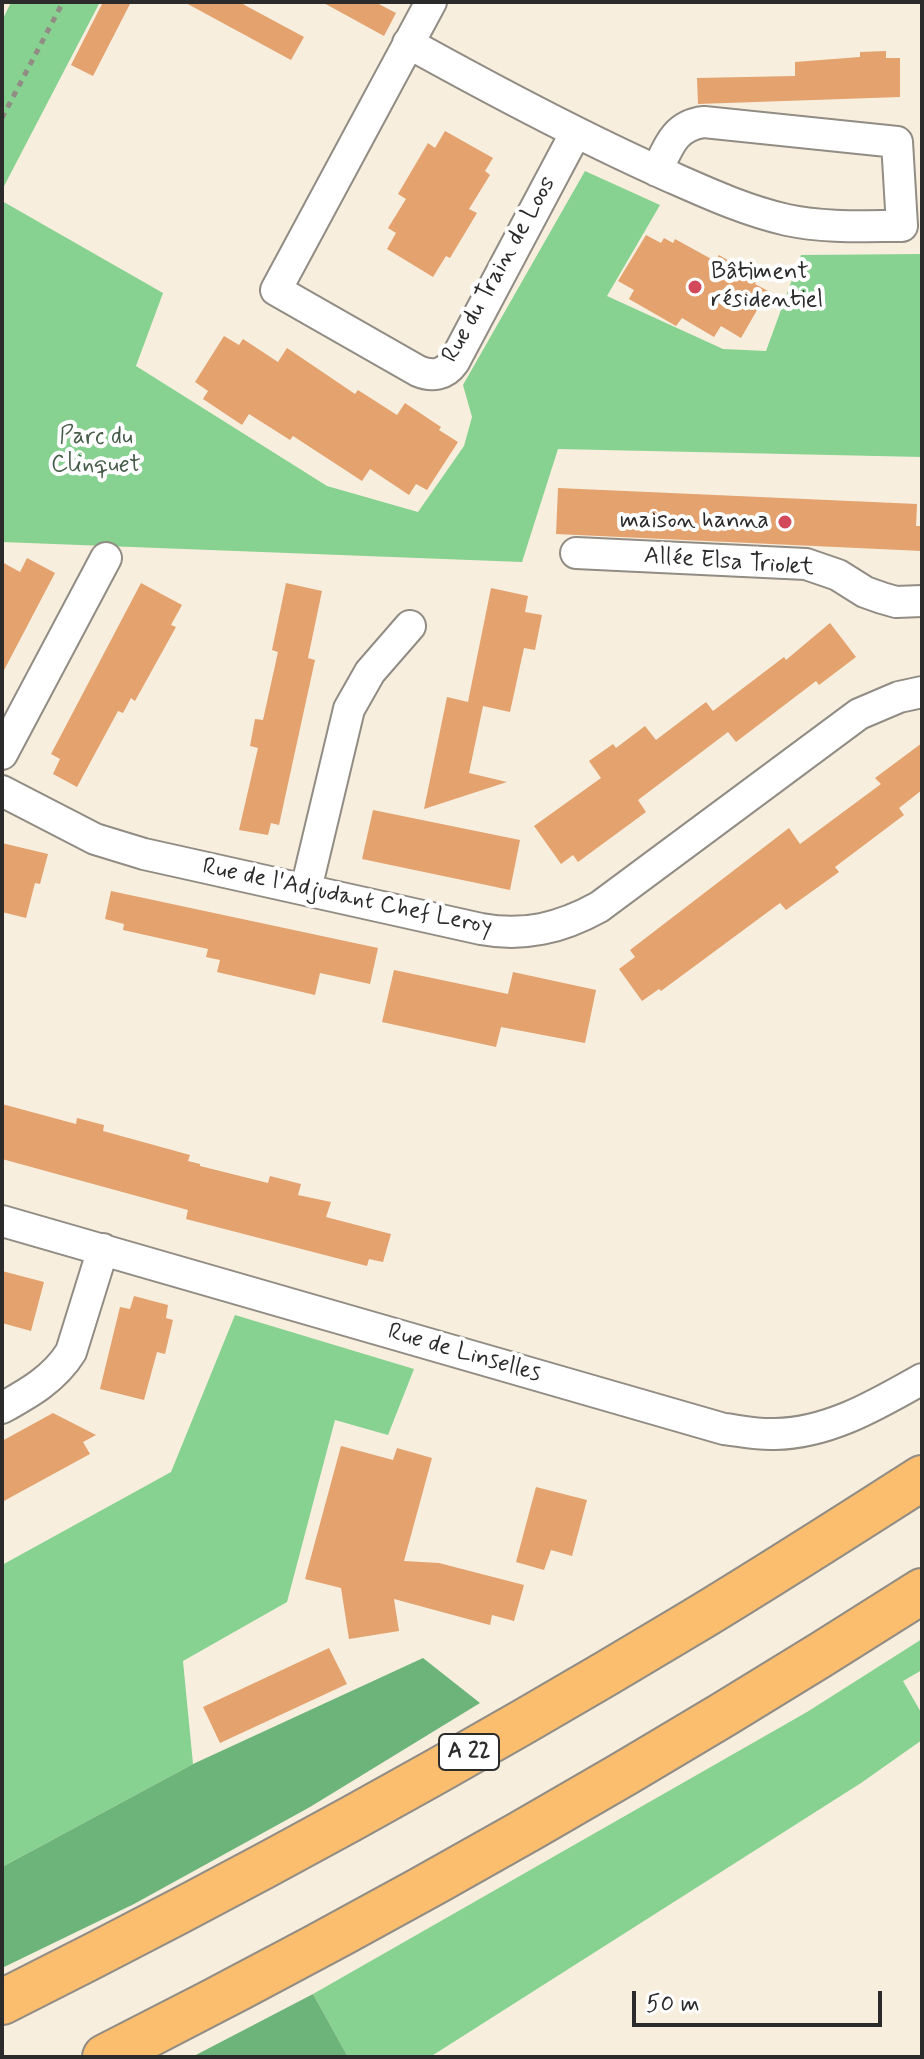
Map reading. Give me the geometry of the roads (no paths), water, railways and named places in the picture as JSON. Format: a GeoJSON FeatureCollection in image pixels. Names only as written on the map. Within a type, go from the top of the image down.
{"type":"FeatureCollection","features":[{"type":"Feature","properties":{"kind":"highway","name":"A 22"},"geometry":{"type":"LineString","coordinates":[[2,2002],[265,1864],[524,1721],[690,1624],[922,1478]]}},
{"type":"Feature","properties":{"kind":"highway"},"geometry":{"type":"LineString","coordinates":[[105,2057],[393,1905],[505,1842],[771,1685],[922,1591]]}},
{"type":"Feature","properties":{"kind":"street","name":"Rue du Train de Loos"},"geometry":{"type":"LineString","coordinates":[[431,2],[276,290],[418,371],[439,374],[454,362],[575,134]]}},
{"type":"Feature","properties":{"kind":"street"},"geometry":{"type":"LineString","coordinates":[[408,43],[575,134],[657,171],[723,200],[787,220],[831,226],[902,226],[897,142],[704,122],[691,124],[674,136],[657,171]]}},
{"type":"Feature","properties":{"kind":"street","name":"Allée Elsa Triolet"},"geometry":{"type":"LineString","coordinates":[[576,553],[806,564],[838,575],[865,592],[882,598],[896,602],[922,601]]}},
{"type":"Feature","properties":{"kind":"street"},"geometry":{"type":"LineString","coordinates":[[2,754],[106,558]]}},
{"type":"Feature","properties":{"kind":"street"},"geometry":{"type":"LineString","coordinates":[[306,889],[349,709],[370,672],[410,626]]}},
{"type":"Feature","properties":{"kind":"street","name":"Rue de l'Adjudant Chef Leroy"},"geometry":{"type":"LineString","coordinates":[[2,791],[95,839],[118,847],[501,932],[544,930],[565,924],[599,907],[837,728],[878,704],[922,692]]}},
{"type":"Feature","properties":{"kind":"street","name":"Rue de Linselles"},"geometry":{"type":"LineString","coordinates":[[2,1221],[724,1429],[773,1434],[814,1429],[859,1413],[922,1379]]}},
{"type":"Feature","properties":{"kind":"street"},"geometry":{"type":"LineString","coordinates":[[2,1408],[37,1387],[63,1364],[71,1352],[103,1249]]}},
{"type":"Feature","properties":{"kind":"place","name":"Bâtiment résidentiel"},"geometry":{"type":"Point","coordinates":[695,287]}},
{"type":"Feature","properties":{"kind":"place","name":"maison hanna"},"geometry":{"type":"Point","coordinates":[785,522]}},
{"type":"Feature","properties":{"kind":"park label","name":"Parc du Clinquet"},"geometry":{"type":"Point","coordinates":[96,452]}}]}
